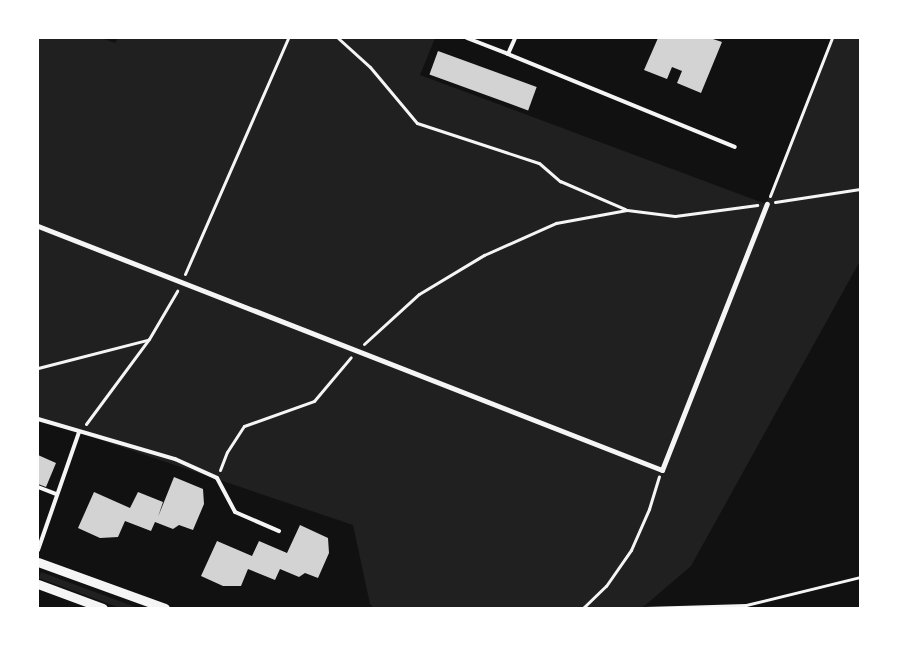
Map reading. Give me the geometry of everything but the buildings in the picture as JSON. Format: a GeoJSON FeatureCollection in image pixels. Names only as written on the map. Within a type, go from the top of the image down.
{"type":"FeatureCollection","features":[{"type":"Feature","properties":{"kind":"street"},"geometry":{"type":"LineString","coordinates":[[38,226],[662,470],[767,204]]}},
{"type":"Feature","properties":{"kind":"street"},"geometry":{"type":"LineString","coordinates":[[38,562],[165,609]]}},
{"type":"Feature","properties":{"kind":"street"},"geometry":{"type":"LineString","coordinates":[[38,584],[102,609]]}},
{"type":"Feature","properties":{"kind":"lane"},"geometry":{"type":"LineString","coordinates":[[467,38],[735,147]]}},
{"type":"Feature","properties":{"kind":"lane"},"geometry":{"type":"LineString","coordinates":[[508,54],[515,38]]}},
{"type":"Feature","properties":{"kind":"lane"},"geometry":{"type":"LineString","coordinates":[[38,419],[175,459],[217,478],[235,512],[279,531]]}},
{"type":"Feature","properties":{"kind":"lane"},"geometry":{"type":"LineString","coordinates":[[38,550],[79,432]]}},
{"type":"Feature","properties":{"kind":"lane"},"geometry":{"type":"LineString","coordinates":[[38,487],[56,494]]}},
{"type":"Feature","properties":{"kind":"path"},"geometry":{"type":"LineString","coordinates":[[79,432],[149,339],[182,282],[288,38]]}},
{"type":"Feature","properties":{"kind":"path"},"geometry":{"type":"LineString","coordinates":[[338,38],[369,67],[417,123],[539,163],[560,181],[627,210],[675,216],[861,189]]}},
{"type":"Feature","properties":{"kind":"path"},"geometry":{"type":"LineString","coordinates":[[767,204],[832,38]]}},
{"type":"Feature","properties":{"kind":"path"},"geometry":{"type":"LineString","coordinates":[[217,478],[227,452],[244,426],[314,401],[356,350],[419,294],[484,255],[556,223],[627,210]]}},
{"type":"Feature","properties":{"kind":"path"},"geometry":{"type":"LineString","coordinates":[[38,368],[149,339]]}},
{"type":"Feature","properties":{"kind":"path"},"geometry":{"type":"LineString","coordinates":[[583,609],[606,586],[631,550],[649,509],[662,470]]}},
{"type":"Feature","properties":{"kind":"path"},"geometry":{"type":"LineString","coordinates":[[645,609],[746,605],[861,577]]}},
{"type":"Feature","properties":{"kind":"shaded area"},"geometry":{"type":"Polygon","coordinates":[[[38,38],[101,38],[115,43],[118,38],[435,38],[420,75],[766,204],[832,38],[860,38],[860,261],[691,566],[642,608],[374,608],[370,604],[353,525],[38,419],[38,38]]]}},
{"type":"Feature","properties":{"kind":"shaded area"},"geometry":{"type":"Polygon","coordinates":[[[41,572],[138,608],[120,608],[39,578],[41,572]]]}}]}
